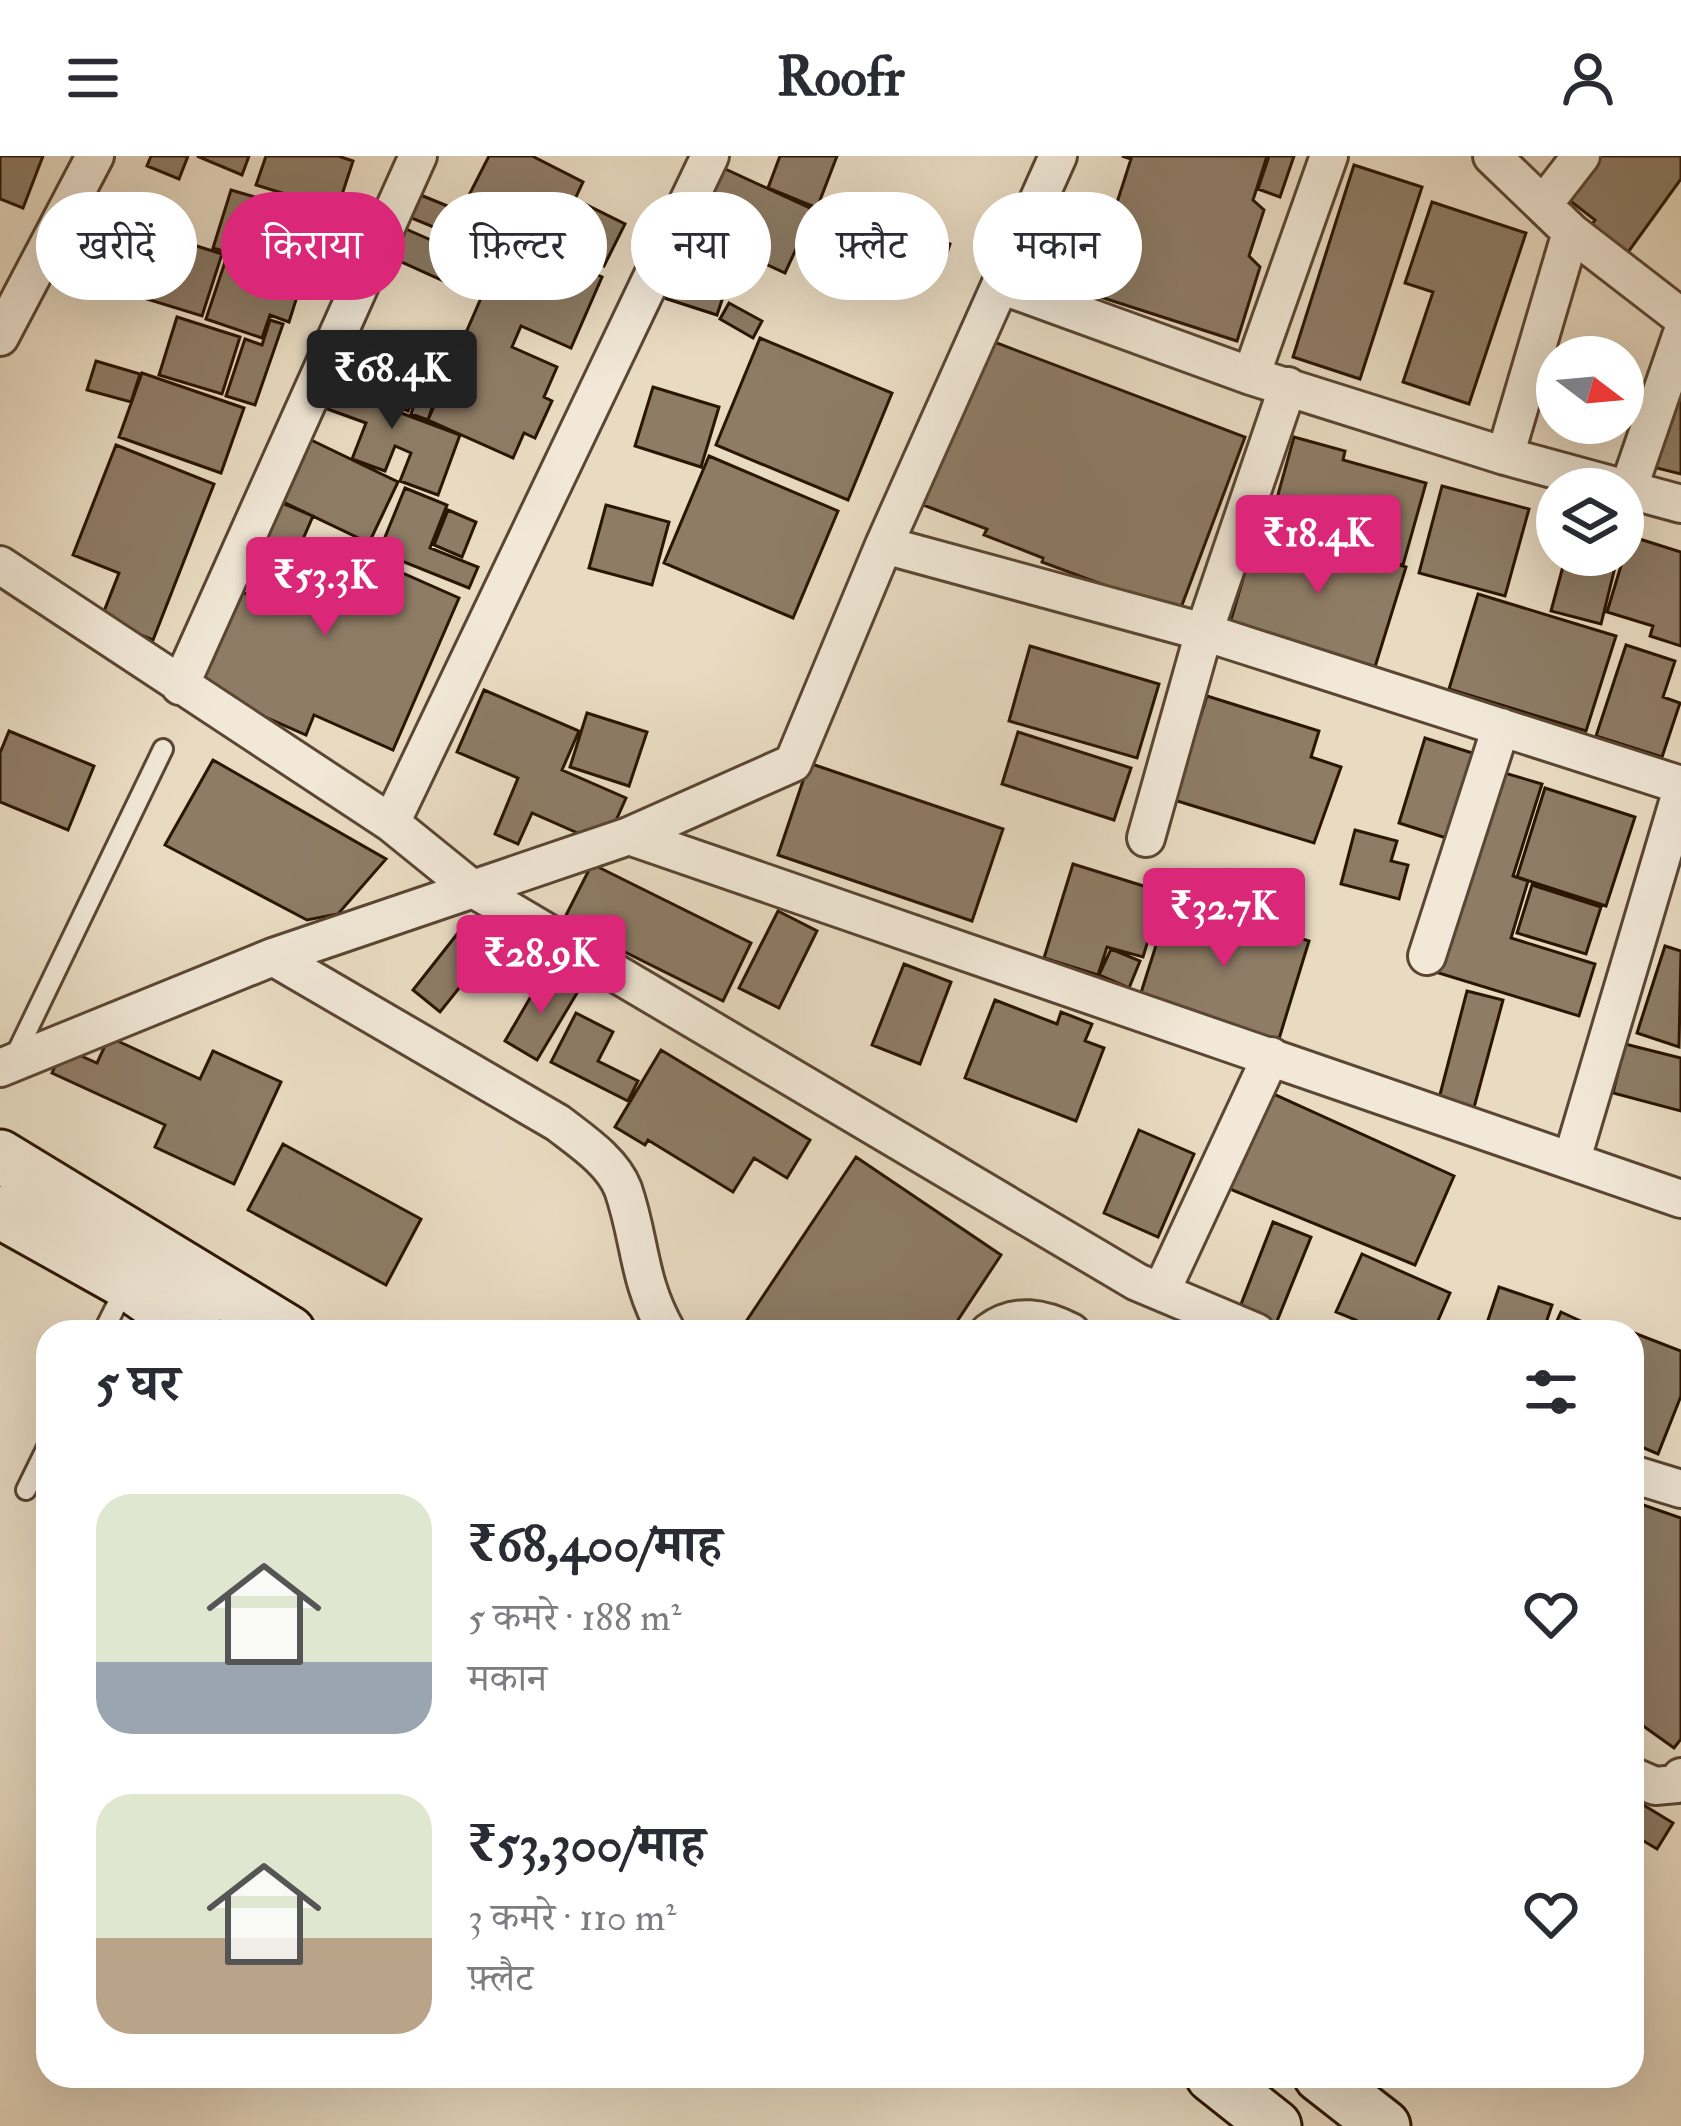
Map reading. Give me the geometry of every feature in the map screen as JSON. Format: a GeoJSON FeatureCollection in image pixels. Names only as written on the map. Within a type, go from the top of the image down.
{"type":"FeatureCollection","features":[{"type":"Feature","properties":{"kind":"main road"},"geometry":{"type":"LineString","coordinates":[[0,1156],[269,1320]]}},
{"type":"Feature","properties":{"kind":"main road"},"geometry":{"type":"LineString","coordinates":[[0,1212],[127,1283],[180,1320]]}},
{"type":"Feature","properties":{"kind":"main road"},"geometry":{"type":"LineString","coordinates":[[1227,2088],[1275,2126]]}},
{"type":"Feature","properties":{"kind":"main road"},"geometry":{"type":"LineString","coordinates":[[1335,2088],[1384,2126]]}},
{"type":"Feature","properties":{"kind":"street"},"geometry":{"type":"LineString","coordinates":[[0,337],[95,156]]}},
{"type":"Feature","properties":{"kind":"street"},"geometry":{"type":"LineString","coordinates":[[180,686],[418,156]]}},
{"type":"Feature","properties":{"kind":"street"},"geometry":{"type":"LineString","coordinates":[[391,824],[710,156]]}},
{"type":"Feature","properties":{"kind":"street"},"geometry":{"type":"LineString","coordinates":[[1043,192],[1058,156]]}},
{"type":"Feature","properties":{"kind":"street"},"geometry":{"type":"LineString","coordinates":[[1251,376],[1329,156]]}},
{"type":"Feature","properties":{"kind":"street"},"geometry":{"type":"LineString","coordinates":[[1492,156],[1571,232],[1681,316]]}},
{"type":"Feature","properties":{"kind":"street"},"geometry":{"type":"LineString","coordinates":[[1543,206],[1580,156]]}},
{"type":"Feature","properties":{"kind":"street"},"geometry":{"type":"LineString","coordinates":[[1504,456],[1571,232]]}},
{"type":"Feature","properties":{"kind":"street"},"geometry":{"type":"LineString","coordinates":[[5,1066],[273,957],[629,836],[794,763],[884,545],[997,300]]}},
{"type":"Feature","properties":{"kind":"street"},"geometry":{"type":"LineString","coordinates":[[1042,300],[1251,376],[1552,468]]}},
{"type":"Feature","properties":{"kind":"street"},"geometry":{"type":"LineString","coordinates":[[1636,468],[1681,336]]}},
{"type":"Feature","properties":{"kind":"street"},"geometry":{"type":"LineString","coordinates":[[1146,838],[1204,632],[1288,386]]}},
{"type":"Feature","properties":{"kind":"street"},"geometry":{"type":"LineString","coordinates":[[1644,492],[1681,504]]}},
{"type":"Feature","properties":{"kind":"street"},"geometry":{"type":"LineString","coordinates":[[884,545],[1204,632],[1681,788],[1572,1159]]}},
{"type":"Feature","properties":{"kind":"street"},"geometry":{"type":"LineString","coordinates":[[0,565],[391,824],[470,887],[1137,1282],[1228,1320]]}},
{"type":"Feature","properties":{"kind":"street"},"geometry":{"type":"LineString","coordinates":[[1427,956],[1501,727]]}},
{"type":"Feature","properties":{"kind":"street"},"geometry":{"type":"LineString","coordinates":[[629,836],[1681,1199]]}},
{"type":"Feature","properties":{"kind":"street"},"geometry":{"type":"LineString","coordinates":[[273,957],[558,1123],[597,1153],[622,1186],[644,1285],[661,1320]]}},
{"type":"Feature","properties":{"kind":"street"},"geometry":{"type":"LineString","coordinates":[[1161,1292],[1271,1056]]}},
{"type":"Feature","properties":{"kind":"street"},"geometry":{"type":"LineString","coordinates":[[1015,1320],[1045,1320]]}},
{"type":"Feature","properties":{"kind":"street"},"geometry":{"type":"LineString","coordinates":[[1644,1478],[1681,1489]]}},
{"type":"Feature","properties":{"kind":"street"},"geometry":{"type":"LineString","coordinates":[[1644,1781],[1655,1786],[1679,1782]]}},
{"type":"Feature","properties":{"kind":"lane"},"geometry":{"type":"LineString","coordinates":[[5,1066],[163,749]]}},
{"type":"Feature","properties":{"kind":"lane"},"geometry":{"type":"LineString","coordinates":[[109,1320],[127,1283]]}},
{"type":"Feature","properties":{"kind":"lane"},"geometry":{"type":"LineString","coordinates":[[26,1490],[36,1470]]}},
{"type":"Feature","properties":{"kind":"building"},"geometry":{"type":"Polygon","coordinates":[[[0,156],[43,156],[23,208],[0,199],[0,156]]]}},
{"type":"Feature","properties":{"kind":"building"},"geometry":{"type":"Polygon","coordinates":[[[151,156],[188,156],[179,179],[147,166],[151,156]]]}},
{"type":"Feature","properties":{"kind":"building"},"geometry":{"type":"Polygon","coordinates":[[[197,156],[249,156],[242,175],[197,156]]]}},
{"type":"Feature","properties":{"kind":"building"},"geometry":{"type":"Polygon","coordinates":[[[266,156],[338,156],[353,161],[343,192],[279,192],[256,185],[266,156]]]}},
{"type":"Feature","properties":{"kind":"building"},"geometry":{"type":"Polygon","coordinates":[[[489,156],[532,156],[583,182],[578,192],[471,192],[489,156]]]}},
{"type":"Feature","properties":{"kind":"building"},"geometry":{"type":"Polygon","coordinates":[[[780,156],[837,156],[823,192],[795,192],[795,199],[768,188],[780,156]]]}},
{"type":"Feature","properties":{"kind":"building"},"geometry":{"type":"Polygon","coordinates":[[[1122,156],[1267,156],[1253,200],[1264,210],[1249,256],[1260,267],[1237,341],[1110,300],[1142,300],[1142,192],[1120,192],[1131,159],[1122,156]]]}},
{"type":"Feature","properties":{"kind":"building"},"geometry":{"type":"Polygon","coordinates":[[[1269,156],[1294,156],[1280,197],[1258,189],[1269,156]]]}},
{"type":"Feature","properties":{"kind":"building"},"geometry":{"type":"Polygon","coordinates":[[[1601,156],[1681,156],[1681,179],[1626,255],[1589,228],[1595,220],[1569,200],[1601,156]]]}},
{"type":"Feature","properties":{"kind":"building"},"geometry":{"type":"Polygon","coordinates":[[[1354,165],[1422,187],[1360,379],[1293,357],[1354,165]]]}},
{"type":"Feature","properties":{"kind":"building"},"geometry":{"type":"Polygon","coordinates":[[[721,167],[795,201],[795,251],[785,273],[771,266],[771,192],[710,192],[721,167]]]}},
{"type":"Feature","properties":{"kind":"building"},"geometry":{"type":"Polygon","coordinates":[[[418,194],[429,198],[429,225],[409,217],[418,194]]]}},
{"type":"Feature","properties":{"kind":"building"},"geometry":{"type":"Polygon","coordinates":[[[1432,202],[1526,233],[1469,404],[1403,382],[1433,292],[1405,283],[1432,202]]]}},
{"type":"Feature","properties":{"kind":"building"},"geometry":{"type":"Polygon","coordinates":[[[607,215],[625,224],[607,260],[607,215]]]}},
{"type":"Feature","properties":{"kind":"building"},"geometry":{"type":"Polygon","coordinates":[[[221,222],[221,250],[213,248],[221,222]]]}},
{"type":"Feature","properties":{"kind":"building"},"geometry":{"type":"Polygon","coordinates":[[[405,229],[429,239],[429,274],[405,264],[405,229]]]}},
{"type":"Feature","properties":{"kind":"building"},"geometry":{"type":"Polygon","coordinates":[[[197,246],[221,254],[202,316],[150,300],[197,300],[197,246]]]}},
{"type":"Feature","properties":{"kind":"building"},"geometry":{"type":"Polygon","coordinates":[[[221,274],[221,300],[296,300],[289,322],[270,315],[262,338],[206,319],[221,274]]]}},
{"type":"Feature","properties":{"kind":"building"},"geometry":{"type":"Polygon","coordinates":[[[480,300],[592,300],[571,348],[521,326],[512,347],[557,367],[544,397],[552,401],[535,438],[524,433],[513,458],[428,420],[480,300]]]}},
{"type":"Feature","properties":{"kind":"building"},"geometry":{"type":"Polygon","coordinates":[[[670,300],[722,300],[717,315],[670,300]]]}},
{"type":"Feature","properties":{"kind":"building"},"geometry":{"type":"Polygon","coordinates":[[[729,303],[762,321],[753,338],[720,319],[729,303]]]}},
{"type":"Feature","properties":{"kind":"building"},"geometry":{"type":"Polygon","coordinates":[[[177,317],[240,337],[222,394],[159,375],[177,317]]]}},
{"type":"Feature","properties":{"kind":"building"},"geometry":{"type":"Polygon","coordinates":[[[270,320],[283,324],[255,405],[226,396],[245,339],[262,345],[270,320]]]}},
{"type":"Feature","properties":{"kind":"building"},"geometry":{"type":"Polygon","coordinates":[[[760,338],[892,393],[848,500],[716,445],[760,338]]]}},
{"type":"Feature","properties":{"kind":"building"},"geometry":{"type":"Polygon","coordinates":[[[405,340],[451,359],[437,391],[420,383],[408,411],[380,399],[405,340]]]}},
{"type":"Feature","properties":{"kind":"building"},"geometry":{"type":"Polygon","coordinates":[[[989,340],[1245,437],[1179,613],[1042,562],[1043,558],[984,535],[987,529],[923,505],[989,340]]]}},
{"type":"Feature","properties":{"kind":"building"},"geometry":{"type":"Polygon","coordinates":[[[96,361],[140,374],[131,402],[87,390],[96,361]]]}},
{"type":"Feature","properties":{"kind":"building"},"geometry":{"type":"Polygon","coordinates":[[[339,364],[377,378],[369,401],[460,435],[438,495],[400,481],[411,453],[395,446],[385,471],[352,459],[366,423],[322,407],[339,364]]]}},
{"type":"Feature","properties":{"kind":"building"},"geometry":{"type":"Polygon","coordinates":[[[142,373],[244,408],[221,473],[119,437],[142,373]]]}},
{"type":"Feature","properties":{"kind":"building"},"geometry":{"type":"Polygon","coordinates":[[[1681,384],[1681,474],[1649,466],[1681,384]]]}},
{"type":"Feature","properties":{"kind":"building"},"geometry":{"type":"Polygon","coordinates":[[[420,387],[437,393],[428,420],[411,414],[420,387]]]}},
{"type":"Feature","properties":{"kind":"building"},"geometry":{"type":"Polygon","coordinates":[[[653,387],[719,407],[701,467],[635,446],[653,387]]]}},
{"type":"Feature","properties":{"kind":"building"},"geometry":{"type":"Polygon","coordinates":[[[1294,437],[1345,451],[1343,460],[1426,483],[1403,565],[1269,527],[1294,437]]]}},
{"type":"Feature","properties":{"kind":"building"},"geometry":{"type":"Polygon","coordinates":[[[307,438],[398,482],[369,543],[277,499],[307,438]]]}},
{"type":"Feature","properties":{"kind":"building"},"geometry":{"type":"Polygon","coordinates":[[[116,445],[214,484],[153,640],[101,619],[119,573],[73,555],[116,445]]]}},
{"type":"Feature","properties":{"kind":"building"},"geometry":{"type":"Polygon","coordinates":[[[709,456],[838,511],[793,618],[664,563],[709,456]]]}},
{"type":"Feature","properties":{"kind":"building"},"geometry":{"type":"Polygon","coordinates":[[[1442,486],[1529,509],[1505,596],[1419,573],[1442,486]]]}},
{"type":"Feature","properties":{"kind":"building"},"geometry":{"type":"Polygon","coordinates":[[[405,488],[447,505],[430,548],[478,567],[469,588],[379,552],[405,488]]]}},
{"type":"Feature","properties":{"kind":"building"},"geometry":{"type":"Polygon","coordinates":[[[275,500],[313,516],[300,546],[367,575],[373,560],[459,598],[393,750],[314,715],[306,735],[190,684],[233,588],[264,602],[278,572],[249,559],[275,500]]]}},
{"type":"Feature","properties":{"kind":"building"},"geometry":{"type":"Polygon","coordinates":[[[606,505],[669,522],[652,585],[589,568],[606,505]]]}},
{"type":"Feature","properties":{"kind":"building"},"geometry":{"type":"Polygon","coordinates":[[[448,510],[476,522],[462,557],[434,545],[448,510]]]}},
{"type":"Feature","properties":{"kind":"building"},"geometry":{"type":"Polygon","coordinates":[[[1258,528],[1350,556],[1351,550],[1406,567],[1375,667],[1230,623],[1258,528]]]}},
{"type":"Feature","properties":{"kind":"building"},"geometry":{"type":"Polygon","coordinates":[[[1644,540],[1681,552],[1681,646],[1650,636],[1653,626],[1607,612],[1618,576],[1644,576],[1644,540]]]}},
{"type":"Feature","properties":{"kind":"building"},"geometry":{"type":"Polygon","coordinates":[[[1560,576],[1613,576],[1601,624],[1551,611],[1560,576]]]}},
{"type":"Feature","properties":{"kind":"building"},"geometry":{"type":"Polygon","coordinates":[[[1478,594],[1616,636],[1586,731],[1449,689],[1478,594]]]}},
{"type":"Feature","properties":{"kind":"building"},"geometry":{"type":"Polygon","coordinates":[[[1626,645],[1675,661],[1663,697],[1680,703],[1662,757],[1596,736],[1626,645]]]}},
{"type":"Feature","properties":{"kind":"building"},"geometry":{"type":"Polygon","coordinates":[[[1030,646],[1159,684],[1137,758],[1009,721],[1030,646]]]}},
{"type":"Feature","properties":{"kind":"building"},"geometry":{"type":"Polygon","coordinates":[[[484,690],[579,731],[562,770],[626,798],[605,845],[532,813],[518,844],[495,834],[518,778],[457,752],[484,690]]]}},
{"type":"Feature","properties":{"kind":"building"},"geometry":{"type":"Polygon","coordinates":[[[1207,696],[1319,731],[1311,757],[1341,767],[1314,843],[1174,800],[1207,696]]]}},
{"type":"Feature","properties":{"kind":"building"},"geometry":{"type":"Polygon","coordinates":[[[587,713],[647,732],[629,786],[570,767],[587,713]]]}},
{"type":"Feature","properties":{"kind":"building"},"geometry":{"type":"Polygon","coordinates":[[[9,731],[94,766],[68,830],[0,802],[0,753],[9,731]]]}},
{"type":"Feature","properties":{"kind":"building"},"geometry":{"type":"Polygon","coordinates":[[[1018,732],[1131,768],[1114,820],[1002,784],[1018,732]]]}},
{"type":"Feature","properties":{"kind":"building"},"geometry":{"type":"Polygon","coordinates":[[[1425,738],[1485,757],[1459,842],[1399,823],[1425,738]]]}},
{"type":"Feature","properties":{"kind":"building"},"geometry":{"type":"Polygon","coordinates":[[[213,760],[386,859],[338,914],[307,920],[165,845],[213,760]]]}},
{"type":"Feature","properties":{"kind":"building"},"geometry":{"type":"Polygon","coordinates":[[[809,763],[1003,829],[972,921],[778,855],[809,763]]]}},
{"type":"Feature","properties":{"kind":"building"},"geometry":{"type":"Polygon","coordinates":[[[1491,769],[1542,784],[1513,876],[1528,881],[1511,938],[1595,964],[1579,1016],[1429,970],[1491,769]]]}},
{"type":"Feature","properties":{"kind":"building"},"geometry":{"type":"Polygon","coordinates":[[[1545,788],[1635,817],[1606,906],[1517,877],[1545,788]]]}},
{"type":"Feature","properties":{"kind":"building"},"geometry":{"type":"Polygon","coordinates":[[[1355,830],[1397,841],[1391,861],[1408,865],[1399,899],[1341,884],[1355,830]]]}},
{"type":"Feature","properties":{"kind":"building"},"geometry":{"type":"Polygon","coordinates":[[[592,864],[751,943],[723,1001],[563,921],[592,864]]]}},
{"type":"Feature","properties":{"kind":"building"},"geometry":{"type":"Polygon","coordinates":[[[1073,864],[1163,892],[1143,957],[1107,947],[1098,975],[1044,958],[1073,864]]]}},
{"type":"Feature","properties":{"kind":"building"},"geometry":{"type":"Polygon","coordinates":[[[1532,885],[1601,907],[1586,954],[1517,933],[1532,885]]]}},
{"type":"Feature","properties":{"kind":"building"},"geometry":{"type":"Polygon","coordinates":[[[1171,898],[1309,941],[1278,1042],[1139,999],[1171,898]]]}},
{"type":"Feature","properties":{"kind":"building"},"geometry":{"type":"Polygon","coordinates":[[[778,911],[817,931],[779,1008],[739,988],[778,911]]]}},
{"type":"Feature","properties":{"kind":"building"},"geometry":{"type":"Polygon","coordinates":[[[469,919],[496,942],[440,1012],[413,990],[469,919]]]}},
{"type":"Feature","properties":{"kind":"building"},"geometry":{"type":"Polygon","coordinates":[[[1665,946],[1681,951],[1679,1047],[1637,1033],[1665,946]]]}},
{"type":"Feature","properties":{"kind":"building"},"geometry":{"type":"Polygon","coordinates":[[[1111,949],[1140,961],[1129,988],[1099,975],[1111,949]]]}},
{"type":"Feature","properties":{"kind":"building"},"geometry":{"type":"Polygon","coordinates":[[[904,964],[951,982],[920,1064],[872,1045],[904,964]]]}},
{"type":"Feature","properties":{"kind":"building"},"geometry":{"type":"Polygon","coordinates":[[[544,974],[577,993],[537,1060],[505,1041],[544,974]]]}},
{"type":"Feature","properties":{"kind":"building"},"geometry":{"type":"Polygon","coordinates":[[[1467,991],[1503,1000],[1472,1115],[1437,1106],[1467,991]]]}},
{"type":"Feature","properties":{"kind":"building"},"geometry":{"type":"Polygon","coordinates":[[[995,1000],[1057,1024],[1061,1012],[1092,1024],[1085,1041],[1104,1048],[1076,1121],[965,1078],[995,1000]]]}},
{"type":"Feature","properties":{"kind":"building"},"geometry":{"type":"Polygon","coordinates":[[[576,1013],[613,1032],[598,1061],[638,1081],[628,1101],[551,1062],[576,1013]]]}},
{"type":"Feature","properties":{"kind":"building"},"geometry":{"type":"Polygon","coordinates":[[[109,1037],[200,1079],[213,1051],[281,1082],[234,1184],[155,1147],[165,1125],[52,1073],[63,1048],[97,1063],[109,1037]]]}},
{"type":"Feature","properties":{"kind":"building"},"geometry":{"type":"Polygon","coordinates":[[[1625,1044],[1681,1058],[1681,1111],[1613,1093],[1625,1044]]]}},
{"type":"Feature","properties":{"kind":"building"},"geometry":{"type":"Polygon","coordinates":[[[661,1050],[810,1140],[787,1178],[754,1158],[733,1192],[648,1140],[645,1145],[615,1127],[661,1050]]]}},
{"type":"Feature","properties":{"kind":"building"},"geometry":{"type":"Polygon","coordinates":[[[1267,1091],[1454,1176],[1415,1265],[1225,1187],[1267,1091]]]}},
{"type":"Feature","properties":{"kind":"building"},"geometry":{"type":"Polygon","coordinates":[[[1139,1130],[1194,1154],[1158,1237],[1104,1213],[1139,1130]]]}},
{"type":"Feature","properties":{"kind":"building"},"geometry":{"type":"Polygon","coordinates":[[[283,1144],[421,1219],[386,1285],[248,1210],[283,1144]]]}},
{"type":"Feature","properties":{"kind":"building"},"geometry":{"type":"Polygon","coordinates":[[[856,1157],[1001,1255],[958,1320],[747,1320],[856,1157]]]}},
{"type":"Feature","properties":{"kind":"building"},"geometry":{"type":"Polygon","coordinates":[[[1273,1222],[1311,1237],[1277,1320],[1259,1320],[1238,1312],[1273,1222]]]}},
{"type":"Feature","properties":{"kind":"building"},"geometry":{"type":"Polygon","coordinates":[[[1362,1254],[1450,1293],[1438,1320],[1356,1320],[1336,1312],[1362,1254]]]}},
{"type":"Feature","properties":{"kind":"building"},"geometry":{"type":"Polygon","coordinates":[[[1499,1287],[1552,1305],[1547,1320],[1488,1320],[1499,1287]]]}},
{"type":"Feature","properties":{"kind":"building"},"geometry":{"type":"Polygon","coordinates":[[[1644,1337],[1681,1351],[1681,1396],[1658,1454],[1644,1448],[1644,1337]]]}},
{"type":"Feature","properties":{"kind":"building"},"geometry":{"type":"Polygon","coordinates":[[[1644,1505],[1681,1518],[1681,1739],[1674,1748],[1644,1727],[1644,1505]]]}},
{"type":"Feature","properties":{"kind":"building"},"geometry":{"type":"Polygon","coordinates":[[[1644,1805],[1673,1823],[1657,1849],[1644,1841],[1644,1805]]]}}]}
